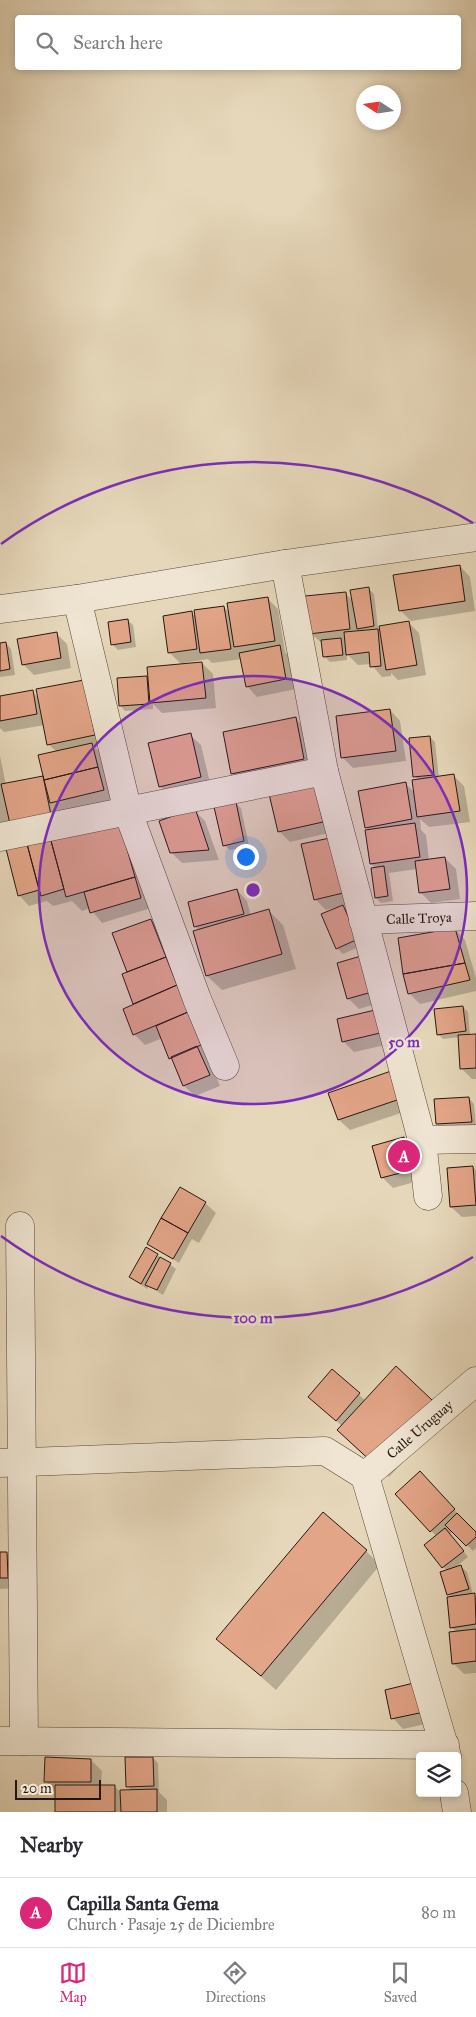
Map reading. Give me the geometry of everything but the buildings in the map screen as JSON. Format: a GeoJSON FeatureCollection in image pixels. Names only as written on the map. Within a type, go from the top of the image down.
{"type":"FeatureCollection","features":[{"type":"Feature","properties":{"kind":"street"},"geometry":{"type":"LineString","coordinates":[[0,609],[77,599],[285,564],[476,537]]}},
{"type":"Feature","properties":{"kind":"street"},"geometry":{"type":"LineString","coordinates":[[285,564],[324,771],[422,1140],[428,1196]]}},
{"type":"Feature","properties":{"kind":"street"},"geometry":{"type":"LineString","coordinates":[[77,599],[128,812],[197,999],[225,1066]]}},
{"type":"Feature","properties":{"kind":"street"},"geometry":{"type":"LineString","coordinates":[[0,837],[324,771]]}},
{"type":"Feature","properties":{"kind":"street","name":"Calle Troya"},"geometry":{"type":"LineString","coordinates":[[363,920],[476,916]]}},
{"type":"Feature","properties":{"kind":"street"},"geometry":{"type":"LineString","coordinates":[[422,1140],[476,1139]]}},
{"type":"Feature","properties":{"kind":"street"},"geometry":{"type":"LineString","coordinates":[[12,1463],[324,1451],[365,1476],[446,1750],[12,1742],[12,1463],[20,1226]]}},
{"type":"Feature","properties":{"kind":"street","name":"Calle Uruguay"},"geometry":{"type":"LineString","coordinates":[[365,1476],[476,1381]]}},
{"type":"Feature","properties":{"kind":"street"},"geometry":{"type":"LineString","coordinates":[[455,1797],[457,1812]]}},
{"type":"Feature","properties":{"kind":"place","name":"Capilla Santa Gema"},"geometry":{"type":"Point","coordinates":[404,1156]}}]}
